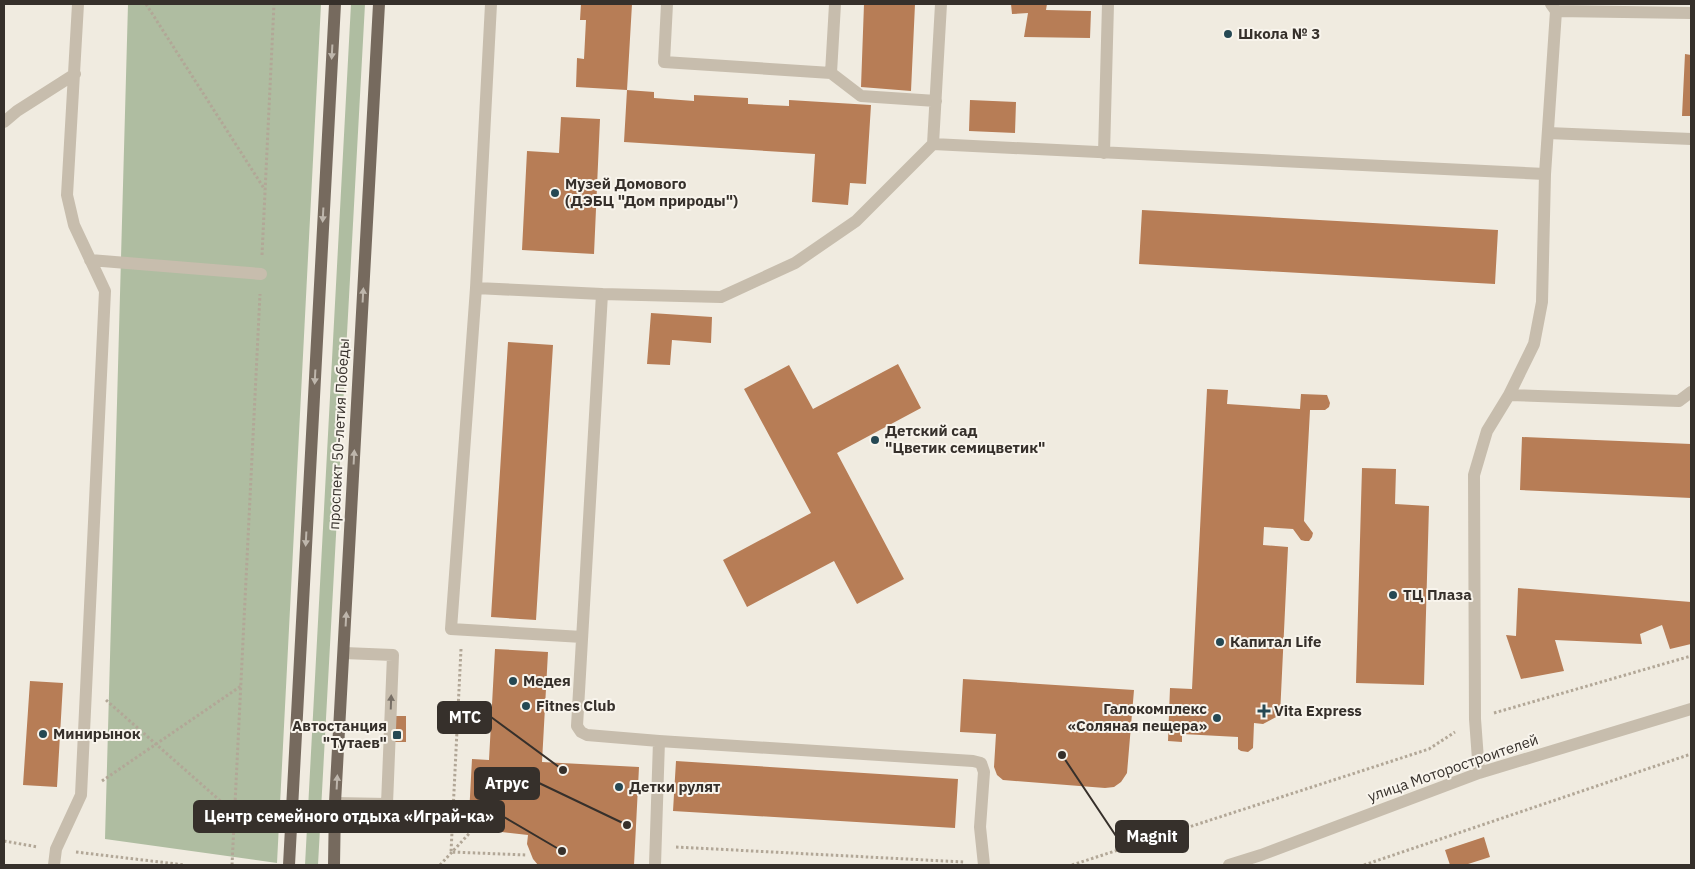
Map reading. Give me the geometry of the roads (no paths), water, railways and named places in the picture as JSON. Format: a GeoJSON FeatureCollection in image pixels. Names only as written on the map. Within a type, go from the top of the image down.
{"type":"FeatureCollection","features":[{"type":"Feature","properties":{"kind":"main road","name":"проспект 50-летия Победы"},"geometry":{"type":"LineString","coordinates":[[289,865],[334,4]]}},
{"type":"Feature","properties":{"kind":"main road","name":"проспект 50-летия Победы"},"geometry":{"type":"LineString","coordinates":[[334,865],[379,4]]}},
{"type":"Feature","properties":{"kind":"street"},"geometry":{"type":"LineString","coordinates":[[54,865],[56,849],[82,796],[105,291],[74,225],[67,195],[78,4]]}},
{"type":"Feature","properties":{"kind":"street"},"geometry":{"type":"LineString","coordinates":[[492,4],[476,288],[451,629],[582,637]]}},
{"type":"Feature","properties":{"kind":"street"},"geometry":{"type":"LineString","coordinates":[[667,4],[664,62],[831,73],[861,96],[936,101]]}},
{"type":"Feature","properties":{"kind":"street"},"geometry":{"type":"LineString","coordinates":[[831,73],[834,4]]}},
{"type":"Feature","properties":{"kind":"street"},"geometry":{"type":"LineString","coordinates":[[476,288],[722,297],[796,264],[856,221],[933,144],[941,4]]}},
{"type":"Feature","properties":{"kind":"street"},"geometry":{"type":"LineString","coordinates":[[1104,153],[1108,4]]}},
{"type":"Feature","properties":{"kind":"street"},"geometry":{"type":"LineString","coordinates":[[1479,773],[1474,719],[1474,475],[1487,431],[1509,395],[1534,344],[1542,302],[1545,174],[1554,7],[1691,12]]}},
{"type":"Feature","properties":{"kind":"street"},"geometry":{"type":"LineString","coordinates":[[4,122],[17,111],[74,74]]}},
{"type":"Feature","properties":{"kind":"street"},"geometry":{"type":"LineString","coordinates":[[1548,133],[1691,139]]}},
{"type":"Feature","properties":{"kind":"street"},"geometry":{"type":"LineString","coordinates":[[933,144],[1545,174]]}},
{"type":"Feature","properties":{"kind":"street"},"geometry":{"type":"LineString","coordinates":[[90,260],[261,274]]}},
{"type":"Feature","properties":{"kind":"street"},"geometry":{"type":"LineString","coordinates":[[602,294],[577,726],[581,732],[587,735],[659,741],[982,763],[984,772],[980,827],[984,864]]}},
{"type":"Feature","properties":{"kind":"street"},"geometry":{"type":"LineString","coordinates":[[1509,395],[1679,401],[1691,392]]}},
{"type":"Feature","properties":{"kind":"street"},"geometry":{"type":"LineString","coordinates":[[336,803],[387,804],[393,655],[344,652]]}},
{"type":"Feature","properties":{"kind":"street","name":"улица Моторостроителей"},"geometry":{"type":"LineString","coordinates":[[1229,865],[1261,855],[1479,773],[1691,709]]}},
{"type":"Feature","properties":{"kind":"street"},"geometry":{"type":"LineString","coordinates":[[655,865],[659,741]]}},
{"type":"Feature","properties":{"kind":"place","name":"Школа № 3"},"geometry":{"type":"Point","coordinates":[1228,34]}},
{"type":"Feature","properties":{"kind":"place","name":"Музей Домового (ДЭБЦ \"Дом природы\")"},"geometry":{"type":"Point","coordinates":[555,193]}},
{"type":"Feature","properties":{"kind":"place","name":"Детский сад \"Цветик семицветик\""},"geometry":{"type":"Point","coordinates":[875,440]}},
{"type":"Feature","properties":{"kind":"place","name":"ТЦ Плаза"},"geometry":{"type":"Point","coordinates":[1393,595]}},
{"type":"Feature","properties":{"kind":"place","name":"Капитал Life"},"geometry":{"type":"Point","coordinates":[1220,642]}},
{"type":"Feature","properties":{"kind":"place","name":"Медея"},"geometry":{"type":"Point","coordinates":[513,681]}},
{"type":"Feature","properties":{"kind":"place","name":"Fitnes Club"},"geometry":{"type":"Point","coordinates":[526,706]}},
{"type":"Feature","properties":{"kind":"place","name":"Vita Express"},"geometry":{"type":"Point","coordinates":[1264,711]}},
{"type":"Feature","properties":{"kind":"place","name":"Галокомплекс «Соляная пещера»"},"geometry":{"type":"Point","coordinates":[1217,718]}},
{"type":"Feature","properties":{"kind":"place","name":"Минирынок"},"geometry":{"type":"Point","coordinates":[43,734]}},
{"type":"Feature","properties":{"kind":"place","name":"Автостанция \"Тутаев\""},"geometry":{"type":"Point","coordinates":[397,735]}},
{"type":"Feature","properties":{"kind":"place","name":"Magnit"},"geometry":{"type":"Point","coordinates":[1062,755]}},
{"type":"Feature","properties":{"kind":"place","name":"МТС"},"geometry":{"type":"Point","coordinates":[563,770]}},
{"type":"Feature","properties":{"kind":"place","name":"Детки рулят"},"geometry":{"type":"Point","coordinates":[619,787]}},
{"type":"Feature","properties":{"kind":"place","name":"Атрус"},"geometry":{"type":"Point","coordinates":[627,825]}},
{"type":"Feature","properties":{"kind":"place","name":"Центр семейного отдыха «Играй-ка»"},"geometry":{"type":"Point","coordinates":[562,851]}}]}
